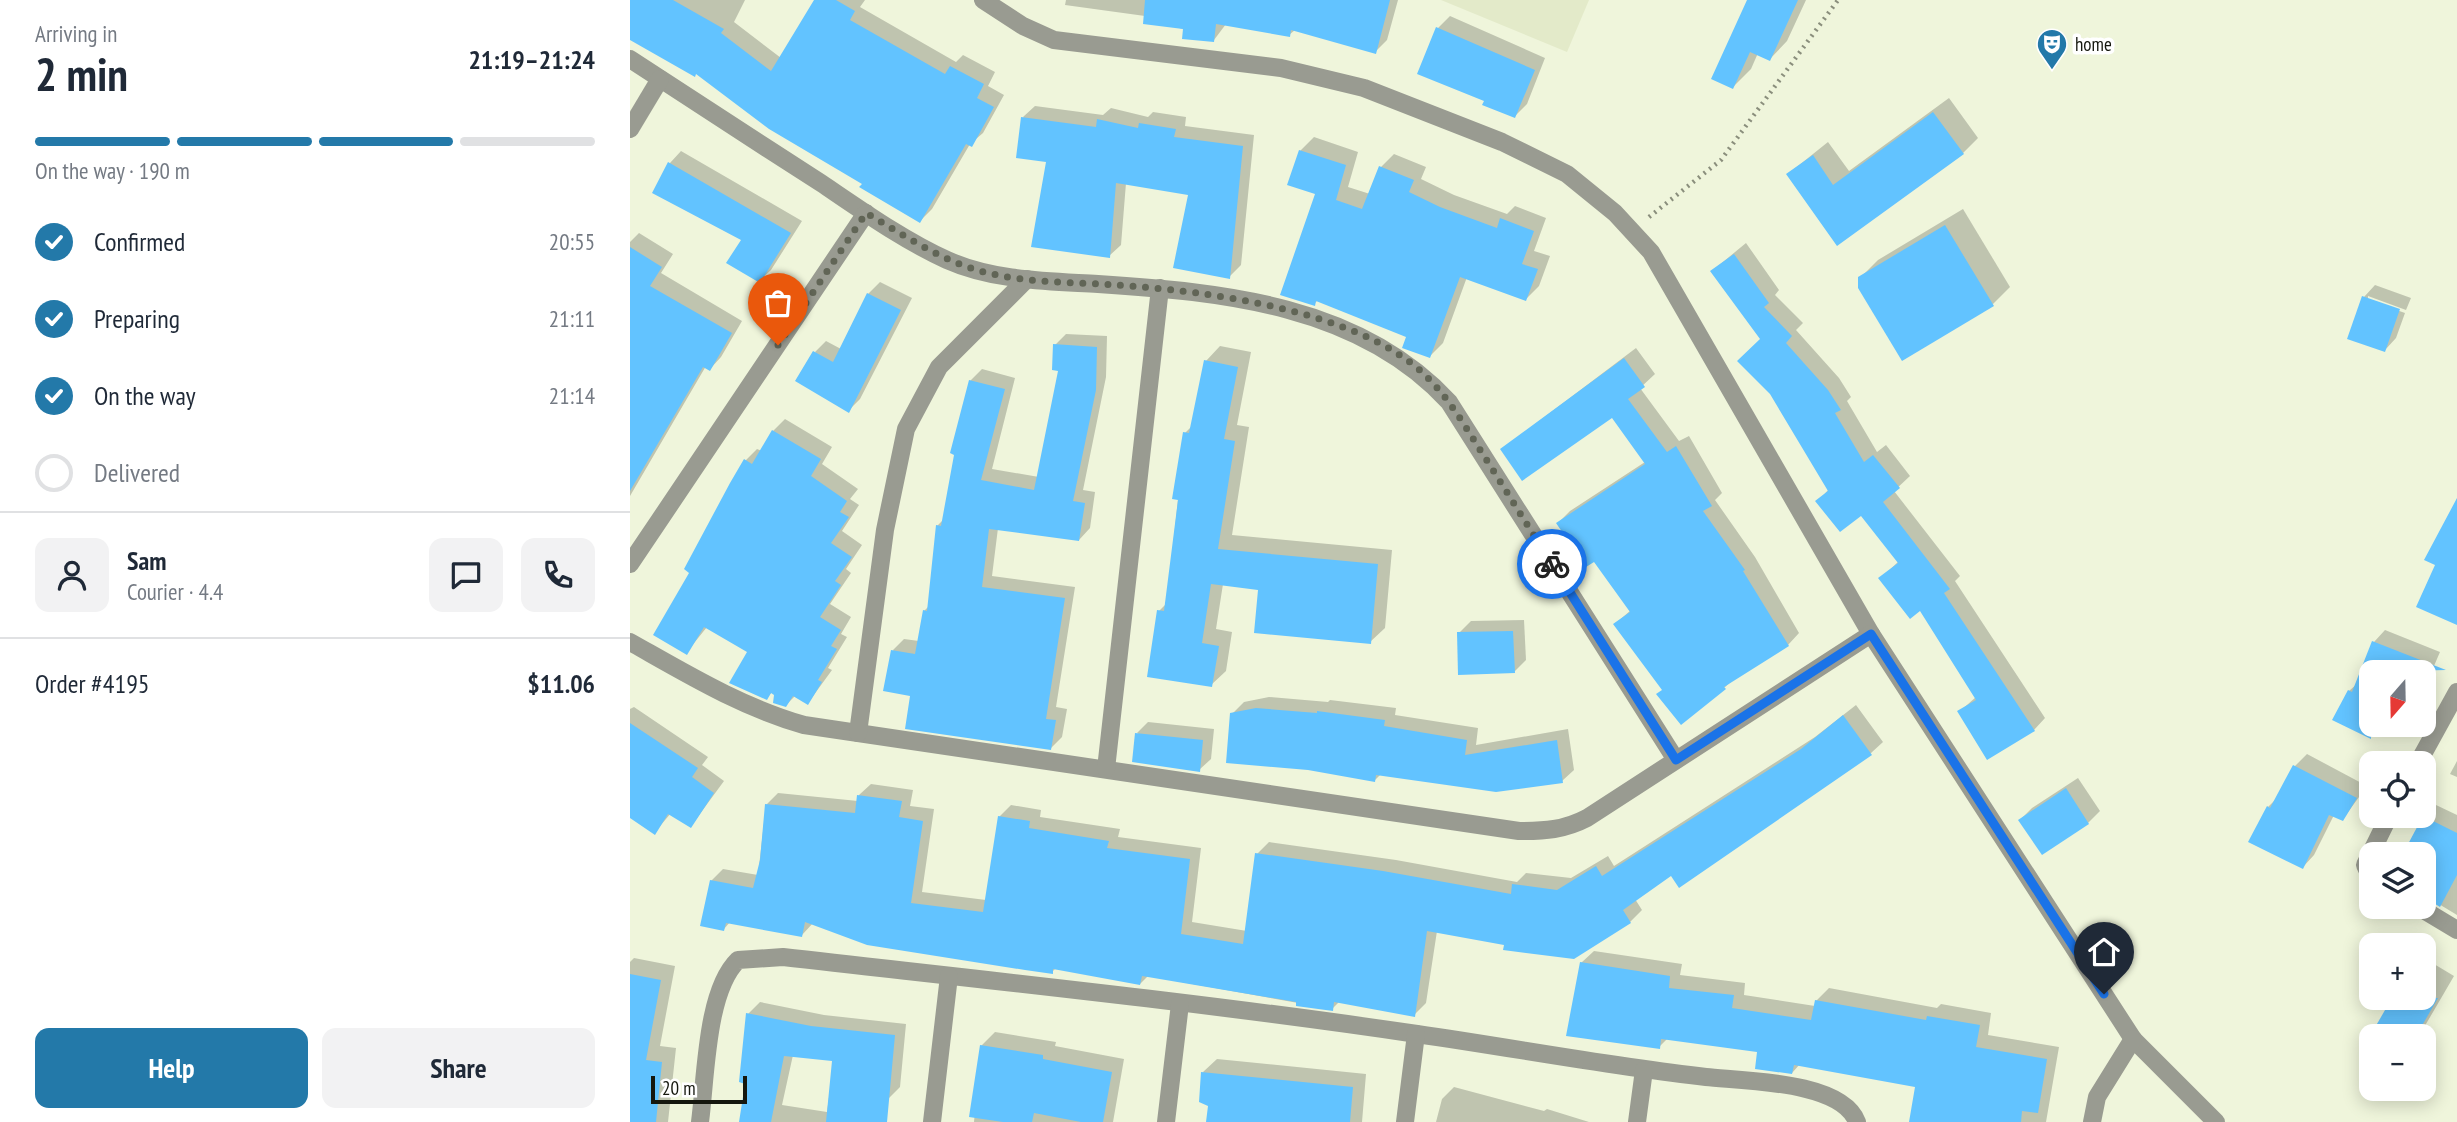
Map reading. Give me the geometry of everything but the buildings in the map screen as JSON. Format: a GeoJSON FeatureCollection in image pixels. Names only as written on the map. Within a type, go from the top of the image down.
{"type":"FeatureCollection","features":[{"type":"Feature","properties":{"kind":"street"},"geometry":{"type":"LineString","coordinates":[[983,0],[1023,26],[1054,40],[1281,68],[1364,88],[1502,142],[1567,174],[1632,231],[1651,252],[1871,634],[2133,1039],[2216,1122]]}},
{"type":"Feature","properties":{"kind":"street"},"geometry":{"type":"LineString","coordinates":[[630,59],[866,213],[947,260],[985,273],[1027,279],[1160,288],[1296,310],[1355,333],[1395,353],[1423,373],[1450,401],[1676,760]]}},
{"type":"Feature","properties":{"kind":"street"},"geometry":{"type":"LineString","coordinates":[[630,129],[660,79]]}},
{"type":"Feature","properties":{"kind":"street"},"geometry":{"type":"LineString","coordinates":[[630,564],[866,213]]}},
{"type":"Feature","properties":{"kind":"street"},"geometry":{"type":"LineString","coordinates":[[858,733],[885,530],[906,429],[939,367],[1027,279]]}},
{"type":"Feature","properties":{"kind":"street"},"geometry":{"type":"LineString","coordinates":[[1105,769],[1160,288]]}},
{"type":"Feature","properties":{"kind":"street"},"geometry":{"type":"LineString","coordinates":[[630,642],[725,696],[770,715],[804,725],[1518,831],[1548,831],[1567,828],[1587,818],[1871,634]]}},
{"type":"Feature","properties":{"kind":"street"},"geometry":{"type":"LineString","coordinates":[[2425,751],[2457,692]]}},
{"type":"Feature","properties":{"kind":"street"},"geometry":{"type":"LineString","coordinates":[[2436,917],[2457,930]]}},
{"type":"Feature","properties":{"kind":"street"},"geometry":{"type":"LineString","coordinates":[[700,1122],[717,993],[726,972],[737,960],[783,957],[1416,1034],[1644,1070],[1801,1088],[1836,1098],[1853,1109],[1857,1122]]}},
{"type":"Feature","properties":{"kind":"street"},"geometry":{"type":"LineString","coordinates":[[932,1122],[949,976]]}},
{"type":"Feature","properties":{"kind":"street"},"geometry":{"type":"LineString","coordinates":[[1166,1122],[1180,1004]]}},
{"type":"Feature","properties":{"kind":"street"},"geometry":{"type":"LineString","coordinates":[[1405,1122],[1416,1034]]}},
{"type":"Feature","properties":{"kind":"street"},"geometry":{"type":"LineString","coordinates":[[2092,1122],[2097,1097],[2133,1039]]}},
{"type":"Feature","properties":{"kind":"street"},"geometry":{"type":"LineString","coordinates":[[1637,1122],[1644,1070]]}},
{"type":"Feature","properties":{"kind":"path"},"geometry":{"type":"LineString","coordinates":[[1632,231],[1721,160],[1838,0]]}},
{"type":"Feature","properties":{"kind":"shaded area"},"geometry":{"type":"Polygon","coordinates":[[[1441,0],[1589,0],[1567,52],[1441,0]]]}},
{"type":"Feature","properties":{"kind":"way so far"},"geometry":{"type":"LineString","coordinates":[[778,345],[866,213],[947,260],[985,273],[1027,279],[1160,288],[1296,310],[1355,333],[1395,353],[1423,373],[1450,401],[1552,564]]}},
{"type":"Feature","properties":{"kind":"place","name":"home"},"geometry":{"type":"Point","coordinates":[2052,71]}},
{"type":"Feature","properties":{"kind":"route"},"geometry":{"type":"LineString","coordinates":[[1552,564],[1676,760],[1871,634],[2104,994]]}}]}
